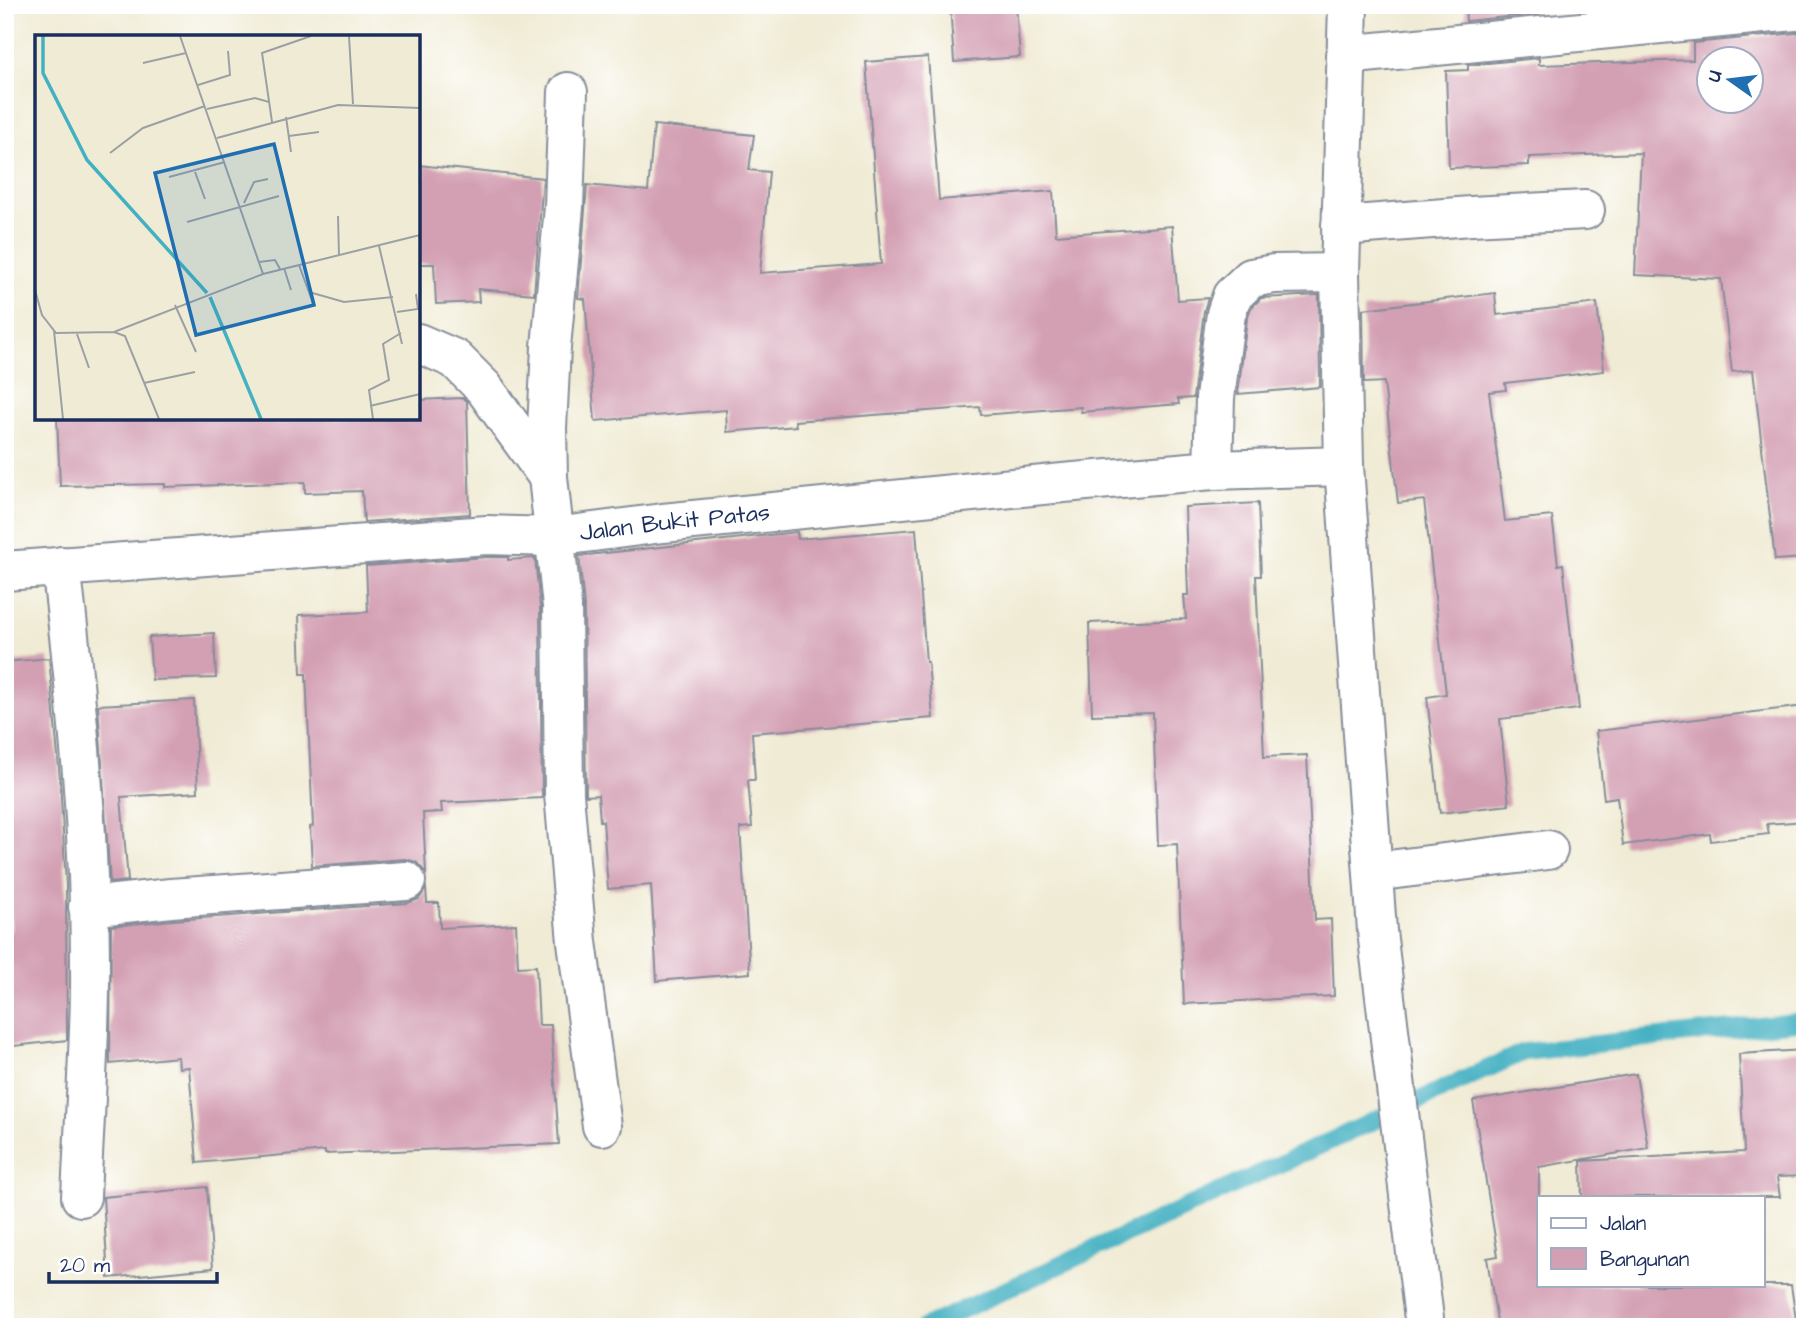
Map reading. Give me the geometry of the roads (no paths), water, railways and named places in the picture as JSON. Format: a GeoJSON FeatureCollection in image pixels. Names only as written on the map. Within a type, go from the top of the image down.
{"type":"FeatureCollection","features":[{"type":"Feature","properties":{"kind":"street"},"geometry":{"type":"LineString","coordinates":[[1348,5],[1340,273],[1344,466],[1377,931],[1425,1327]]}},
{"type":"Feature","properties":{"kind":"street"},"geometry":{"type":"LineString","coordinates":[[1345,55],[1668,14],[1805,10]]}},
{"type":"Feature","properties":{"kind":"street"},"geometry":{"type":"LineString","coordinates":[[569,92],[565,195],[551,347],[547,428],[548,477],[562,606],[564,794],[577,942],[602,1126]]}},
{"type":"Feature","properties":{"kind":"street"},"geometry":{"type":"LineString","coordinates":[[1341,226],[1585,210]]}},
{"type":"Feature","properties":{"kind":"street"},"geometry":{"type":"LineString","coordinates":[[1213,470],[1215,398],[1226,314],[1232,296],[1251,278],[1274,274],[1340,273]]}},
{"type":"Feature","properties":{"kind":"street"},"geometry":{"type":"LineString","coordinates":[[420,344],[455,359],[484,388],[548,477]]}},
{"type":"Feature","properties":{"kind":"street","name":"Jalan Bukit Patas"},"geometry":{"type":"LineString","coordinates":[[5,571],[487,535],[554,537],[663,523],[1213,470],[1344,466]]}},
{"type":"Feature","properties":{"kind":"street"},"geometry":{"type":"LineString","coordinates":[[61,566],[76,692],[89,906],[90,990],[81,1197]]}},
{"type":"Feature","properties":{"kind":"street"},"geometry":{"type":"LineString","coordinates":[[1373,872],[1548,850]]}},
{"type":"Feature","properties":{"kind":"street"},"geometry":{"type":"LineString","coordinates":[[89,906],[406,881]]}},
{"type":"Feature","properties":{"kind":"waterway"},"geometry":{"type":"LineString","coordinates":[[925,1327],[1524,1052],[1805,1021]]}}]}
